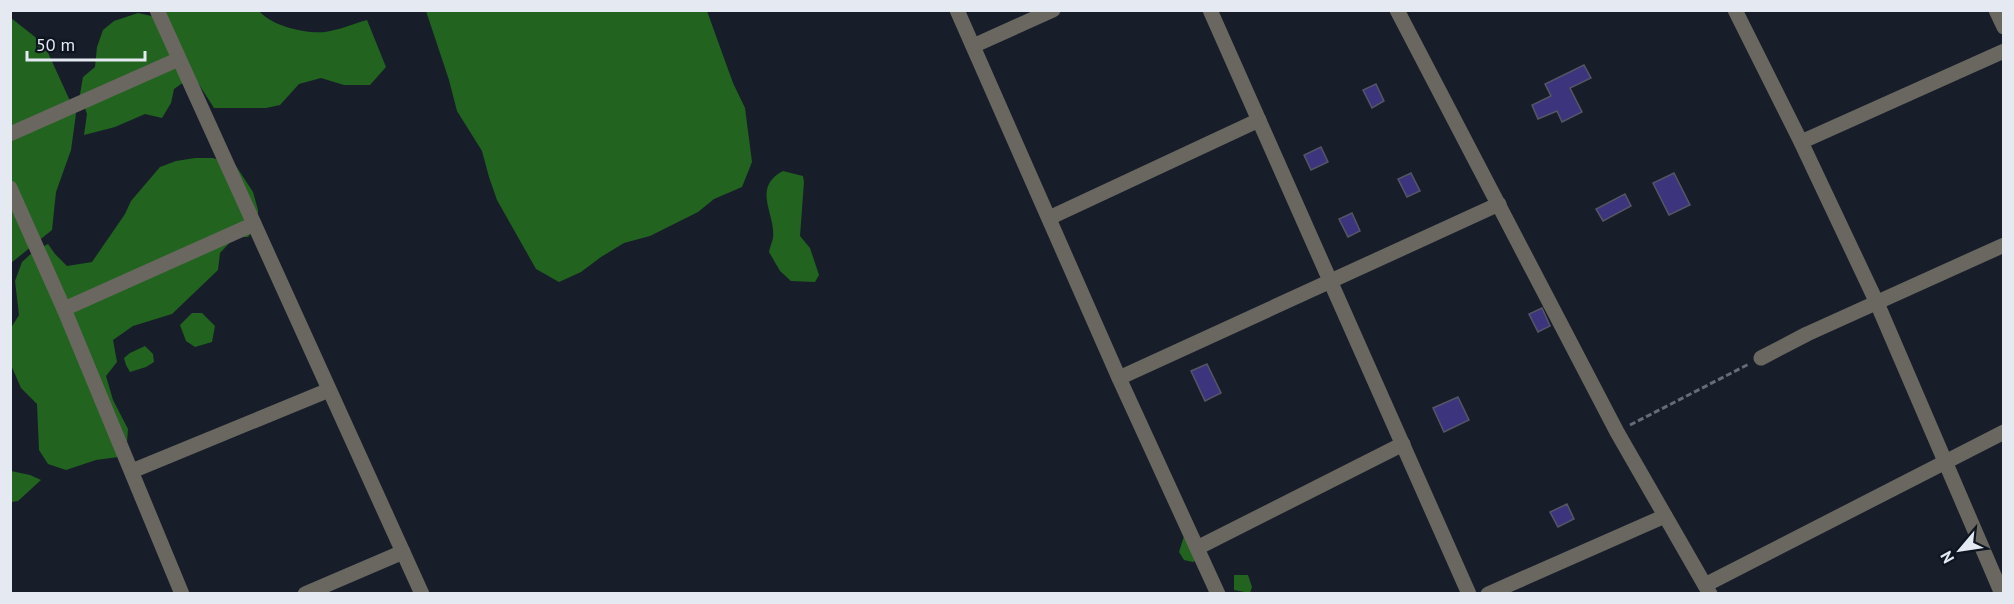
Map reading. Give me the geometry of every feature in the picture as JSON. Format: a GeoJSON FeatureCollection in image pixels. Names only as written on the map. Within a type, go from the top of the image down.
{"type":"FeatureCollection","features":[{"type":"Feature","properties":{"kind":"street"},"geometry":{"type":"LineString","coordinates":[[157,10],[422,594]]}},
{"type":"Feature","properties":{"kind":"street"},"geometry":{"type":"LineString","coordinates":[[957,10],[1119,378],[1197,548],[1213,592]]}},
{"type":"Feature","properties":{"kind":"street"},"geometry":{"type":"LineString","coordinates":[[973,46],[1053,10]]}},
{"type":"Feature","properties":{"kind":"street"},"geometry":{"type":"LineString","coordinates":[[1210,10],[1469,594]]}},
{"type":"Feature","properties":{"kind":"street"},"geometry":{"type":"LineString","coordinates":[[1397,10],[1617,432],[1708,589],[2004,432]]}},
{"type":"Feature","properties":{"kind":"street"},"geometry":{"type":"LineString","coordinates":[[1735,10],[1801,142],[1877,303],[2002,594]]}},
{"type":"Feature","properties":{"kind":"street"},"geometry":{"type":"LineString","coordinates":[[1996,10],[2004,27]]}},
{"type":"Feature","properties":{"kind":"street"},"geometry":{"type":"LineString","coordinates":[[1801,142],[2004,51]]}},
{"type":"Feature","properties":{"kind":"street"},"geometry":{"type":"LineString","coordinates":[[10,134],[179,59]]}},
{"type":"Feature","properties":{"kind":"street"},"geometry":{"type":"LineString","coordinates":[[1049,218],[1258,120]]}},
{"type":"Feature","properties":{"kind":"street"},"geometry":{"type":"LineString","coordinates":[[10,188],[64,309],[182,594]]}},
{"type":"Feature","properties":{"kind":"street"},"geometry":{"type":"LineString","coordinates":[[1119,378],[1499,204]]}},
{"type":"Feature","properties":{"kind":"street"},"geometry":{"type":"LineString","coordinates":[[64,309],[254,224]]}},
{"type":"Feature","properties":{"kind":"street"},"geometry":{"type":"LineString","coordinates":[[1761,358],[2004,245]]}},
{"type":"Feature","properties":{"kind":"street"},"geometry":{"type":"LineString","coordinates":[[132,471],[329,390]]}},
{"type":"Feature","properties":{"kind":"street"},"geometry":{"type":"LineString","coordinates":[[1197,548],[1403,444]]}},
{"type":"Feature","properties":{"kind":"street"},"geometry":{"type":"LineString","coordinates":[[1488,594],[1665,516]]}},
{"type":"Feature","properties":{"kind":"street"},"geometry":{"type":"LineString","coordinates":[[305,594],[403,552]]}},
{"type":"Feature","properties":{"kind":"path"},"geometry":{"type":"LineString","coordinates":[[1617,432],[1761,358]]}},
{"type":"Feature","properties":{"kind":"green space"},"geometry":{"type":"Polygon","coordinates":[[[164,11],[259,11],[280,25],[317,32],[336,30],[367,20],[386,67],[370,85],[344,85],[321,78],[299,84],[280,105],[266,108],[214,108],[198,83],[184,82],[174,89],[171,103],[162,118],[145,114],[115,127],[84,135],[87,114],[80,94],[83,77],[95,67],[97,47],[103,30],[114,21],[138,13],[156,17],[164,11]]]}},
{"type":"Feature","properties":{"kind":"green space"},"geometry":{"type":"Polygon","coordinates":[[[426,11],[707,11],[733,83],[745,108],[752,162],[742,187],[714,199],[698,212],[650,236],[624,243],[581,272],[559,282],[536,269],[497,200],[482,151],[457,111],[426,11]]]}},
{"type":"Feature","properties":{"kind":"green space"},"geometry":{"type":"Polygon","coordinates":[[[11,18],[44,44],[76,114],[71,150],[56,192],[52,230],[11,263],[11,18]]]}},
{"type":"Feature","properties":{"kind":"green space"},"geometry":{"type":"Polygon","coordinates":[[[213,158],[236,166],[253,192],[258,210],[258,225],[248,237],[235,237],[220,253],[218,270],[172,314],[133,326],[113,340],[117,362],[106,376],[113,400],[128,429],[126,456],[96,460],[66,470],[48,464],[39,450],[37,404],[21,388],[11,365],[11,328],[19,315],[15,281],[22,262],[33,252],[48,244],[67,266],[92,262],[125,214],[131,201],[160,167],[176,161],[213,158]]]}},
{"type":"Feature","properties":{"kind":"green space"},"geometry":{"type":"Polygon","coordinates":[[[783,171],[803,176],[800,236],[810,248],[819,275],[815,282],[791,281],[780,271],[769,252],[773,229],[767,202],[768,185],[783,171]]]}},
{"type":"Feature","properties":{"kind":"green space"},"geometry":{"type":"Polygon","coordinates":[[[192,313],[202,313],[215,326],[212,342],[195,347],[186,341],[180,325],[192,313]]]}},
{"type":"Feature","properties":{"kind":"green space"},"geometry":{"type":"Polygon","coordinates":[[[145,346],[153,354],[154,362],[130,372],[124,358],[145,346]]]}},
{"type":"Feature","properties":{"kind":"green space"},"geometry":{"type":"Polygon","coordinates":[[[11,471],[41,480],[18,501],[11,502],[11,471]]]}},
{"type":"Feature","properties":{"kind":"green space"},"geometry":{"type":"Polygon","coordinates":[[[1184,536],[1201,558],[1193,562],[1184,560],[1179,552],[1184,536]]]}},
{"type":"Feature","properties":{"kind":"green space"},"geometry":{"type":"Polygon","coordinates":[[[1234,575],[1248,575],[1252,587],[1250,593],[1234,590],[1234,575]]]}},
{"type":"Feature","properties":{"kind":"building"},"geometry":{"type":"Polygon","coordinates":[[[1584,65],[1591,78],[1570,88],[1582,112],[1562,122],[1557,111],[1538,119],[1532,105],[1551,96],[1545,84],[1584,65]]]}},
{"type":"Feature","properties":{"kind":"building"},"geometry":{"type":"Polygon","coordinates":[[[1376,84],[1384,101],[1372,108],[1363,90],[1376,84]]]}},
{"type":"Feature","properties":{"kind":"building"},"geometry":{"type":"Polygon","coordinates":[[[1321,147],[1328,162],[1311,170],[1304,155],[1321,147]]]}},
{"type":"Feature","properties":{"kind":"building"},"geometry":{"type":"Polygon","coordinates":[[[1411,173],[1420,191],[1407,197],[1398,179],[1411,173]]]}},
{"type":"Feature","properties":{"kind":"building"},"geometry":{"type":"Polygon","coordinates":[[[1674,173],[1690,205],[1669,215],[1653,183],[1674,173]]]}},
{"type":"Feature","properties":{"kind":"building"},"geometry":{"type":"Polygon","coordinates":[[[1625,194],[1631,206],[1603,221],[1596,209],[1625,194]]]}},
{"type":"Feature","properties":{"kind":"building"},"geometry":{"type":"Polygon","coordinates":[[[1352,213],[1360,231],[1348,237],[1339,219],[1352,213]]]}},
{"type":"Feature","properties":{"kind":"building"},"geometry":{"type":"Polygon","coordinates":[[[1542,308],[1550,326],[1538,332],[1529,314],[1542,308]]]}},
{"type":"Feature","properties":{"kind":"building"},"geometry":{"type":"Polygon","coordinates":[[[1207,364],[1221,393],[1205,401],[1191,371],[1207,364]]]}},
{"type":"Feature","properties":{"kind":"building"},"geometry":{"type":"Polygon","coordinates":[[[1458,397],[1469,420],[1444,432],[1433,408],[1458,397]]]}},
{"type":"Feature","properties":{"kind":"building"},"geometry":{"type":"Polygon","coordinates":[[[1567,504],[1574,519],[1558,527],[1550,512],[1567,504]]]}}]}
